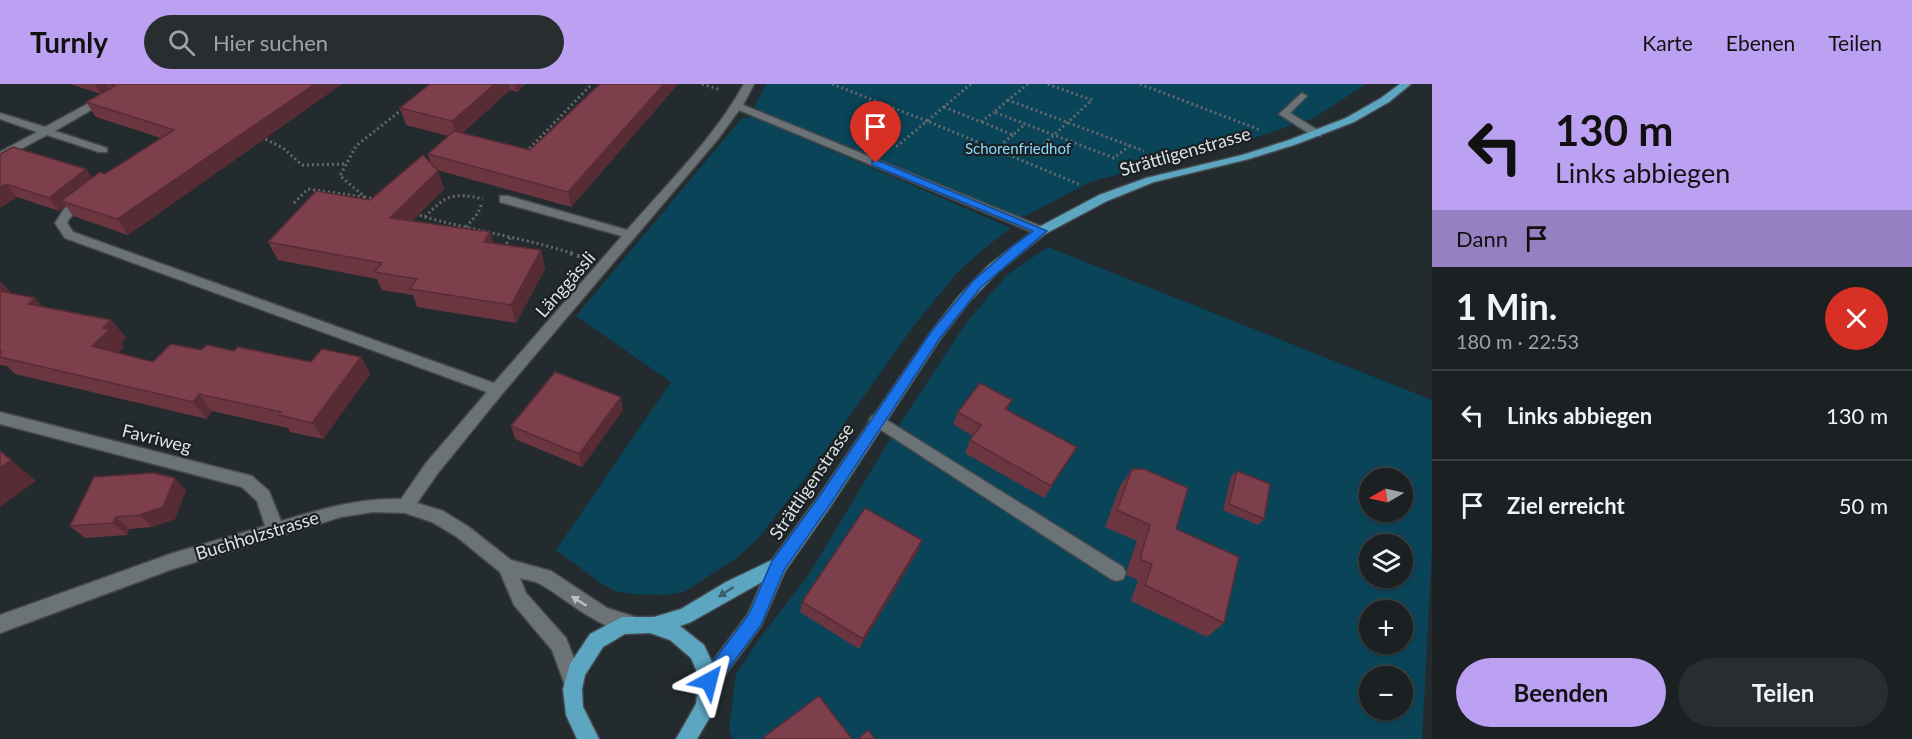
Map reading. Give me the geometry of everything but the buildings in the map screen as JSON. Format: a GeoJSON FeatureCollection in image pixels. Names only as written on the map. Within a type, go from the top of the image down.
{"type":"FeatureCollection","features":[{"type":"Feature","properties":{"kind":"main road","name":"Strättligenstrasse"},"geometry":{"type":"LineString","coordinates":[[709,681],[755,620],[778,566],[824,502],[877,420],[936,335],[964,299],[994,268],[1041,231],[1103,198],[1150,180],[1245,157],[1317,134],[1368,110],[1406,84]]}},
{"type":"Feature","properties":{"kind":"main road","name":"Strättligenstrasse"},"geometry":{"type":"LineString","coordinates":[[658,624],[691,613],[732,588],[778,566]]}},
{"type":"Feature","properties":{"kind":"main road"},"geometry":{"type":"LineString","coordinates":[[589,739],[578,725],[572,704],[573,681],[581,660],[594,643],[612,631],[632,624],[658,624],[677,631],[692,644],[703,660],[709,681],[707,701],[701,720],[688,739]]}},
{"type":"Feature","properties":{"kind":"street"},"geometry":{"type":"LineString","coordinates":[[0,158],[131,84]]}},
{"type":"Feature","properties":{"kind":"street","name":"Länggässli"},"geometry":{"type":"LineString","coordinates":[[405,506],[432,468],[497,390],[714,138],[737,106],[749,84]]}},
{"type":"Feature","properties":{"kind":"street"},"geometry":{"type":"LineString","coordinates":[[1302,96],[1284,114],[1317,134]]}},
{"type":"Feature","properties":{"kind":"street"},"geometry":{"type":"LineString","coordinates":[[737,106],[1041,231]]}},
{"type":"Feature","properties":{"kind":"street"},"geometry":{"type":"LineString","coordinates":[[0,116],[103,150]]}},
{"type":"Feature","properties":{"kind":"street"},"geometry":{"type":"LineString","coordinates":[[0,126],[12,120]]}},
{"type":"Feature","properties":{"kind":"street"},"geometry":{"type":"LineString","coordinates":[[100,186],[67,212],[62,223],[69,235],[497,390]]}},
{"type":"Feature","properties":{"kind":"street"},"geometry":{"type":"LineString","coordinates":[[504,199],[631,235]]}},
{"type":"Feature","properties":{"kind":"street","name":"Favriweg"},"geometry":{"type":"LineString","coordinates":[[0,418],[246,481],[258,487],[267,501],[275,530]]}},
{"type":"Feature","properties":{"kind":"street","name":"Strättligenstrasse"},"geometry":{"type":"LineString","coordinates":[[877,420],[1117,573]]}},
{"type":"Feature","properties":{"kind":"street","name":"Buchholzstrasse"},"geometry":{"type":"LineString","coordinates":[[0,624],[173,561],[358,506],[405,506],[437,516],[463,532],[506,567],[545,577],[602,615],[632,624]]}},
{"type":"Feature","properties":{"kind":"street","name":"Buchholzstrasse"},"geometry":{"type":"LineString","coordinates":[[506,567],[520,599],[559,644],[573,681]]}},
{"type":"Feature","properties":{"kind":"path"},"geometry":{"type":"LineString","coordinates":[[522,156],[592,84]]}},
{"type":"Feature","properties":{"kind":"path"},"geometry":{"type":"LineString","coordinates":[[832,84],[1064,176],[1103,198]]}},
{"type":"Feature","properties":{"kind":"path"},"geometry":{"type":"LineString","coordinates":[[876,163],[971,84]]}},
{"type":"Feature","properties":{"kind":"path"},"geometry":{"type":"LineString","coordinates":[[981,122],[1028,84]]}},
{"type":"Feature","properties":{"kind":"path"},"geometry":{"type":"LineString","coordinates":[[1033,154],[1092,100],[1047,84]]}},
{"type":"Feature","properties":{"kind":"path"},"geometry":{"type":"LineString","coordinates":[[1140,84],[1293,142]]}},
{"type":"Feature","properties":{"kind":"path"},"geometry":{"type":"LineString","coordinates":[[1008,100],[1144,151]]}},
{"type":"Feature","properties":{"kind":"path"},"geometry":{"type":"LineString","coordinates":[[365,197],[340,176],[356,146],[407,105]]}},
{"type":"Feature","properties":{"kind":"path"},"geometry":{"type":"LineString","coordinates":[[944,107],[1013,135]]}},
{"type":"Feature","properties":{"kind":"path"},"geometry":{"type":"LineString","coordinates":[[994,112],[1114,158],[1129,146]]}},
{"type":"Feature","properties":{"kind":"path"},"geometry":{"type":"LineString","coordinates":[[996,149],[1025,124]]}},
{"type":"Feature","properties":{"kind":"path"},"geometry":{"type":"LineString","coordinates":[[260,136],[283,148],[302,165],[347,164]]}},
{"type":"Feature","properties":{"kind":"path"},"geometry":{"type":"LineString","coordinates":[[294,203],[308,189],[386,201]]}},
{"type":"Feature","properties":{"kind":"path"},"geometry":{"type":"LineString","coordinates":[[424,217],[444,196],[460,193],[484,200]]}},
{"type":"Feature","properties":{"kind":"path"},"geometry":{"type":"LineString","coordinates":[[466,227],[478,213],[486,194]]}},
{"type":"Feature","properties":{"kind":"path"},"geometry":{"type":"LineString","coordinates":[[367,207],[375,199]]}},
{"type":"Feature","properties":{"kind":"path"},"geometry":{"type":"LineString","coordinates":[[413,213],[511,236],[606,264]]}},
{"type":"Feature","properties":{"kind":"path"},"geometry":{"type":"LineString","coordinates":[[502,253],[511,236]]}},
{"type":"Feature","properties":{"kind":"green space","name":"Schorenfriedhof"},"geometry":{"type":"Polygon","coordinates":[[[766,84],[1366,84],[1314,118],[1257,137],[1090,182],[1020,219],[754,108],[766,84]]]}},
{"type":"Feature","properties":{"kind":"green space"},"geometry":{"type":"Polygon","coordinates":[[[754,117],[1011,228],[956,274],[912,328],[807,476],[759,537],[738,557],[684,592],[666,595],[617,592],[556,550],[671,382],[576,316],[742,118],[754,117]]]}},
{"type":"Feature","properties":{"kind":"green space"},"geometry":{"type":"Polygon","coordinates":[[[1048,247],[1432,400],[1432,548],[1422,739],[732,739],[729,729],[736,674],[760,638],[810,573],[890,439],[966,323],[1007,275],[1048,247]]]}},
{"type":"Feature","properties":{"kind":"route"},"geometry":{"type":"LineString","coordinates":[[709,681],[755,620],[778,566],[793,548],[936,335],[977,284],[1017,248],[1041,231],[876,163]]}}]}
